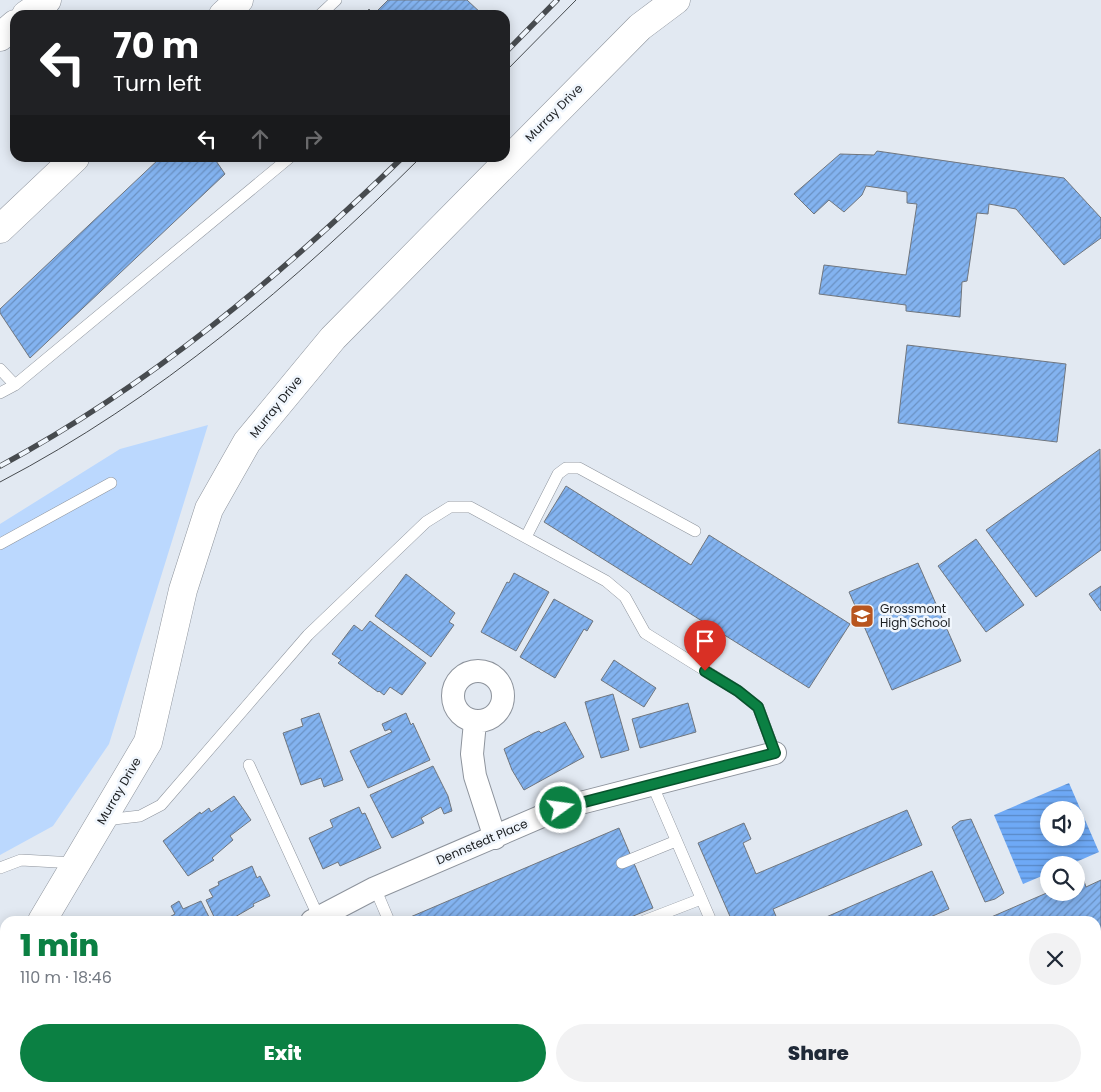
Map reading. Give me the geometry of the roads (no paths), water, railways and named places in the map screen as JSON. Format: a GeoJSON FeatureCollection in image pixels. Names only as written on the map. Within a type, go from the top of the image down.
{"type":"FeatureCollection","features":[{"type":"Feature","properties":{"kind":"main road"},"geometry":{"type":"LineString","coordinates":[[33,10],[47,0]]}},
{"type":"Feature","properties":{"kind":"main road"},"geometry":{"type":"LineString","coordinates":[[228,10],[239,0]]}},
{"type":"Feature","properties":{"kind":"main road","name":"Murray Drive"},"geometry":{"type":"LineString","coordinates":[[510,159],[640,27],[676,0]]}},
{"type":"Feature","properties":{"kind":"main road"},"geometry":{"type":"LineString","coordinates":[[0,37],[10,28]]}},
{"type":"Feature","properties":{"kind":"main road"},"geometry":{"type":"LineString","coordinates":[[0,229],[70,162]]}},
{"type":"Feature","properties":{"kind":"main road","name":"Murray Drive"},"geometry":{"type":"LineString","coordinates":[[45,916],[148,742],[182,590],[209,509],[247,442],[333,338],[507,162]]}},
{"type":"Feature","properties":{"kind":"street"},"geometry":{"type":"LineString","coordinates":[[475,722],[472,754],[475,776],[495,838]]}},
{"type":"Feature","properties":{"kind":"street","name":"Dennstedt Place"},"geometry":{"type":"LineString","coordinates":[[322,916],[374,888],[495,838],[561,808],[775,753]]}},
{"type":"Feature","properties":{"kind":"lane"},"geometry":{"type":"LineString","coordinates":[[325,10],[336,0]]}},
{"type":"Feature","properties":{"kind":"lane"},"geometry":{"type":"LineString","coordinates":[[0,393],[15,384],[285,162]]}},
{"type":"Feature","properties":{"kind":"lane"},"geometry":{"type":"LineString","coordinates":[[0,369],[15,384]]}},
{"type":"Feature","properties":{"kind":"lane"},"geometry":{"type":"LineString","coordinates":[[526,537],[558,474],[566,468],[579,468],[695,531]]}},
{"type":"Feature","properties":{"kind":"lane"},"geometry":{"type":"LineString","coordinates":[[0,544],[111,484]]}},
{"type":"Feature","properties":{"kind":"lane"},"geometry":{"type":"LineString","coordinates":[[102,820],[140,816],[161,805],[308,635],[426,522],[450,508],[470,507],[606,581],[625,597],[645,633],[738,691],[758,707],[775,753]]}},
{"type":"Feature","properties":{"kind":"lane"},"geometry":{"type":"LineString","coordinates":[[249,765],[313,916]]}},
{"type":"Feature","properties":{"kind":"lane"},"geometry":{"type":"LineString","coordinates":[[652,784],[709,916]]}},
{"type":"Feature","properties":{"kind":"lane"},"geometry":{"type":"LineString","coordinates":[[622,863],[676,840]]}},
{"type":"Feature","properties":{"kind":"lane"},"geometry":{"type":"LineString","coordinates":[[0,868],[21,860],[76,863]]}},
{"type":"Feature","properties":{"kind":"lane"},"geometry":{"type":"LineString","coordinates":[[374,888],[387,916]]}},
{"type":"Feature","properties":{"kind":"lane"},"geometry":{"type":"LineString","coordinates":[[657,916],[701,899]]}},
{"type":"Feature","properties":{"kind":"water"},"geometry":{"type":"Polygon","coordinates":[[[1069,783],[1077,801],[1040,801],[1040,846],[1085,846],[1085,820],[1099,852],[1085,858],[1085,856],[1040,856],[1040,877],[1023,884],[994,815],[1069,783]]]}},
{"type":"Feature","properties":{"kind":"tram line"},"geometry":{"type":"LineString","coordinates":[[510,67],[576,0]]}},
{"type":"Feature","properties":{"kind":"tram line"},"geometry":{"type":"LineString","coordinates":[[0,482],[59,449],[115,414],[170,376],[222,336],[324,250],[416,162]]}},
{"type":"Feature","properties":{"kind":"railway"},"geometry":{"type":"LineString","coordinates":[[510,48],[557,0]]}},
{"type":"Feature","properties":{"kind":"railway"},"geometry":{"type":"LineString","coordinates":[[0,466],[56,434],[109,400],[212,326],[309,245],[398,162]]}},
{"type":"Feature","properties":{"kind":"place","name":"Grossmont High School"},"geometry":{"type":"Point","coordinates":[862,616]}}]}
